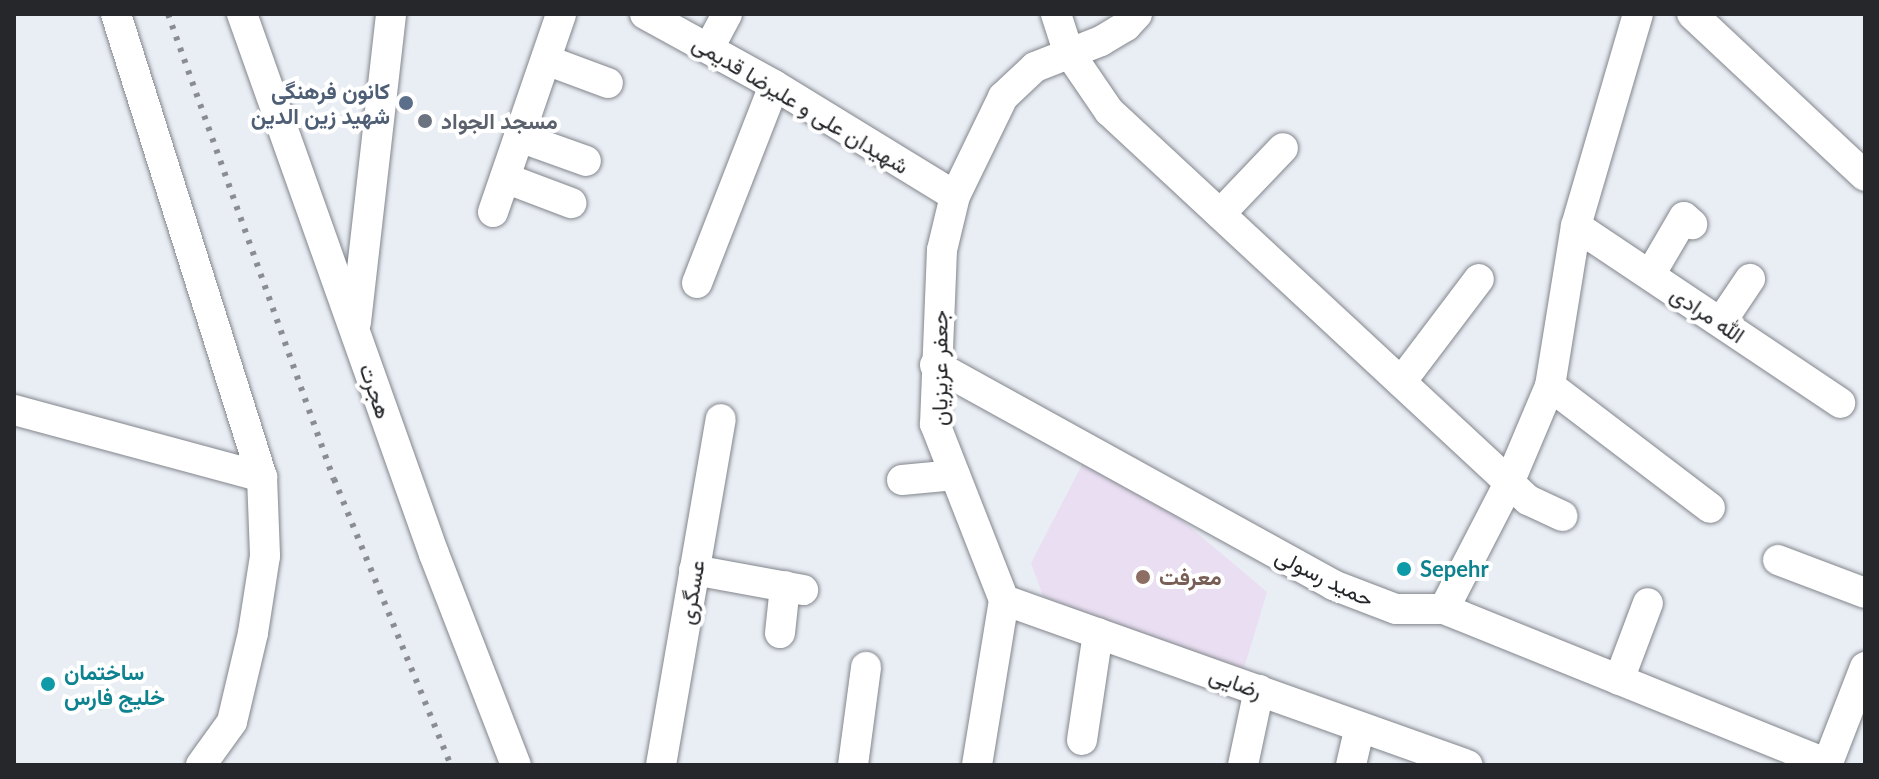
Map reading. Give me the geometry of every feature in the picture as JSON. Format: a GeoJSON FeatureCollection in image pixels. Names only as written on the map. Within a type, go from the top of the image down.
{"type":"FeatureCollection","features":[{"type":"Feature","properties":{"kind":"street"},"geometry":{"type":"LineString","coordinates":[[116,14],[262,477],[265,556],[253,633],[232,722],[201,765]]}},
{"type":"Feature","properties":{"kind":"street","name":"هجرت"},"geometry":{"type":"LineString","coordinates":[[242,14],[434,554],[516,765]]}},
{"type":"Feature","properties":{"kind":"street"},"geometry":{"type":"LineString","coordinates":[[355,331],[391,14]]}},
{"type":"Feature","properties":{"kind":"street"},"geometry":{"type":"LineString","coordinates":[[493,212],[561,14]]}},
{"type":"Feature","properties":{"kind":"street","name":"شهیدان علی و علیرضا قدیمی"},"geometry":{"type":"LineString","coordinates":[[645,14],[774,85],[955,196]]}},
{"type":"Feature","properties":{"kind":"street"},"geometry":{"type":"LineString","coordinates":[[709,48],[727,14]]}},
{"type":"Feature","properties":{"kind":"street"},"geometry":{"type":"LineString","coordinates":[[1056,14],[1068,51],[1109,111],[1528,500],[1562,516]]}},
{"type":"Feature","properties":{"kind":"street","name":"جعفر عزیزیان"},"geometry":{"type":"LineString","coordinates":[[1004,600],[935,424],[942,250],[955,196],[1003,97],[1035,67],[1068,51],[1101,41],[1137,14]]}},
{"type":"Feature","properties":{"kind":"street"},"geometry":{"type":"LineString","coordinates":[[1444,609],[1509,483],[1550,386],[1576,226],[1638,14]]}},
{"type":"Feature","properties":{"kind":"street"},"geometry":{"type":"LineString","coordinates":[[1692,14],[1865,176]]}},
{"type":"Feature","properties":{"kind":"street"},"geometry":{"type":"LineString","coordinates":[[546,60],[608,83]]}},
{"type":"Feature","properties":{"kind":"street"},"geometry":{"type":"LineString","coordinates":[[697,283],[774,85]]}},
{"type":"Feature","properties":{"kind":"street"},"geometry":{"type":"LineString","coordinates":[[519,137],[586,161]]}},
{"type":"Feature","properties":{"kind":"street"},"geometry":{"type":"LineString","coordinates":[[1220,214],[1283,148]]}},
{"type":"Feature","properties":{"kind":"street"},"geometry":{"type":"LineString","coordinates":[[505,178],[571,203]]}},
{"type":"Feature","properties":{"kind":"street"},"geometry":{"type":"LineString","coordinates":[[1650,275],[1684,217],[1692,224]]}},
{"type":"Feature","properties":{"kind":"street","name":"الله مرادی"},"geometry":{"type":"LineString","coordinates":[[1576,226],[1840,403]]}},
{"type":"Feature","properties":{"kind":"street"},"geometry":{"type":"LineString","coordinates":[[1401,382],[1479,279]]}},
{"type":"Feature","properties":{"kind":"street"},"geometry":{"type":"LineString","coordinates":[[1721,322],[1750,279]]}},
{"type":"Feature","properties":{"kind":"street","name":"حمید رسولی"},"geometry":{"type":"LineString","coordinates":[[935,365],[1333,585],[1396,609],[1444,609],[1827,764]]}},
{"type":"Feature","properties":{"kind":"street"},"geometry":{"type":"LineString","coordinates":[[1550,386],[1710,508]]}},
{"type":"Feature","properties":{"kind":"street"},"geometry":{"type":"LineString","coordinates":[[14,410],[262,477]]}},
{"type":"Feature","properties":{"kind":"street","name":"عسگری"},"geometry":{"type":"LineString","coordinates":[[661,765],[721,419]]}},
{"type":"Feature","properties":{"kind":"street"},"geometry":{"type":"LineString","coordinates":[[902,480],[955,475]]}},
{"type":"Feature","properties":{"kind":"street"},"geometry":{"type":"LineString","coordinates":[[1778,560],[1865,593]]}},
{"type":"Feature","properties":{"kind":"street"},"geometry":{"type":"LineString","coordinates":[[694,570],[794,588],[780,633]]}},
{"type":"Feature","properties":{"kind":"street"},"geometry":{"type":"LineString","coordinates":[[977,765],[1004,600]]}},
{"type":"Feature","properties":{"kind":"street","name":"رضایی"},"geometry":{"type":"LineString","coordinates":[[1004,600],[1467,765]]}},
{"type":"Feature","properties":{"kind":"street"},"geometry":{"type":"LineString","coordinates":[[1619,680],[1648,603]]}},
{"type":"Feature","properties":{"kind":"street"},"geometry":{"type":"LineString","coordinates":[[1082,740],[1098,633]]}},
{"type":"Feature","properties":{"kind":"street"},"geometry":{"type":"LineString","coordinates":[[853,765],[866,667]]}},
{"type":"Feature","properties":{"kind":"street"},"geometry":{"type":"LineString","coordinates":[[1827,764],[1865,667]]}},
{"type":"Feature","properties":{"kind":"street"},"geometry":{"type":"LineString","coordinates":[[1243,765],[1259,690]]}},
{"type":"Feature","properties":{"kind":"street"},"geometry":{"type":"LineString","coordinates":[[1351,765],[1360,727]]}},
{"type":"Feature","properties":{"kind":"shaded area","name":"معرفت"},"geometry":{"type":"Polygon","coordinates":[[[1084,461],[1159,501],[1267,592],[1242,675],[1043,596],[1031,563],[1084,461]]]}},
{"type":"Feature","properties":{"kind":"railway"},"geometry":{"type":"LineString","coordinates":[[168,14],[334,479],[451,765]]}},
{"type":"Feature","properties":{"kind":"place","name":"کانون فرهنگی شهید زین الدین"},"geometry":{"type":"Point","coordinates":[406,103]}},
{"type":"Feature","properties":{"kind":"place","name":"مسجد الجواد"},"geometry":{"type":"Point","coordinates":[425,121]}},
{"type":"Feature","properties":{"kind":"place","name":"Sepehr"},"geometry":{"type":"Point","coordinates":[1404,569]}},
{"type":"Feature","properties":{"kind":"place","name":"معرفت"},"geometry":{"type":"Point","coordinates":[1143,577]}},
{"type":"Feature","properties":{"kind":"place","name":"ساختمان خلیج فارس"},"geometry":{"type":"Point","coordinates":[48,684]}}]}
